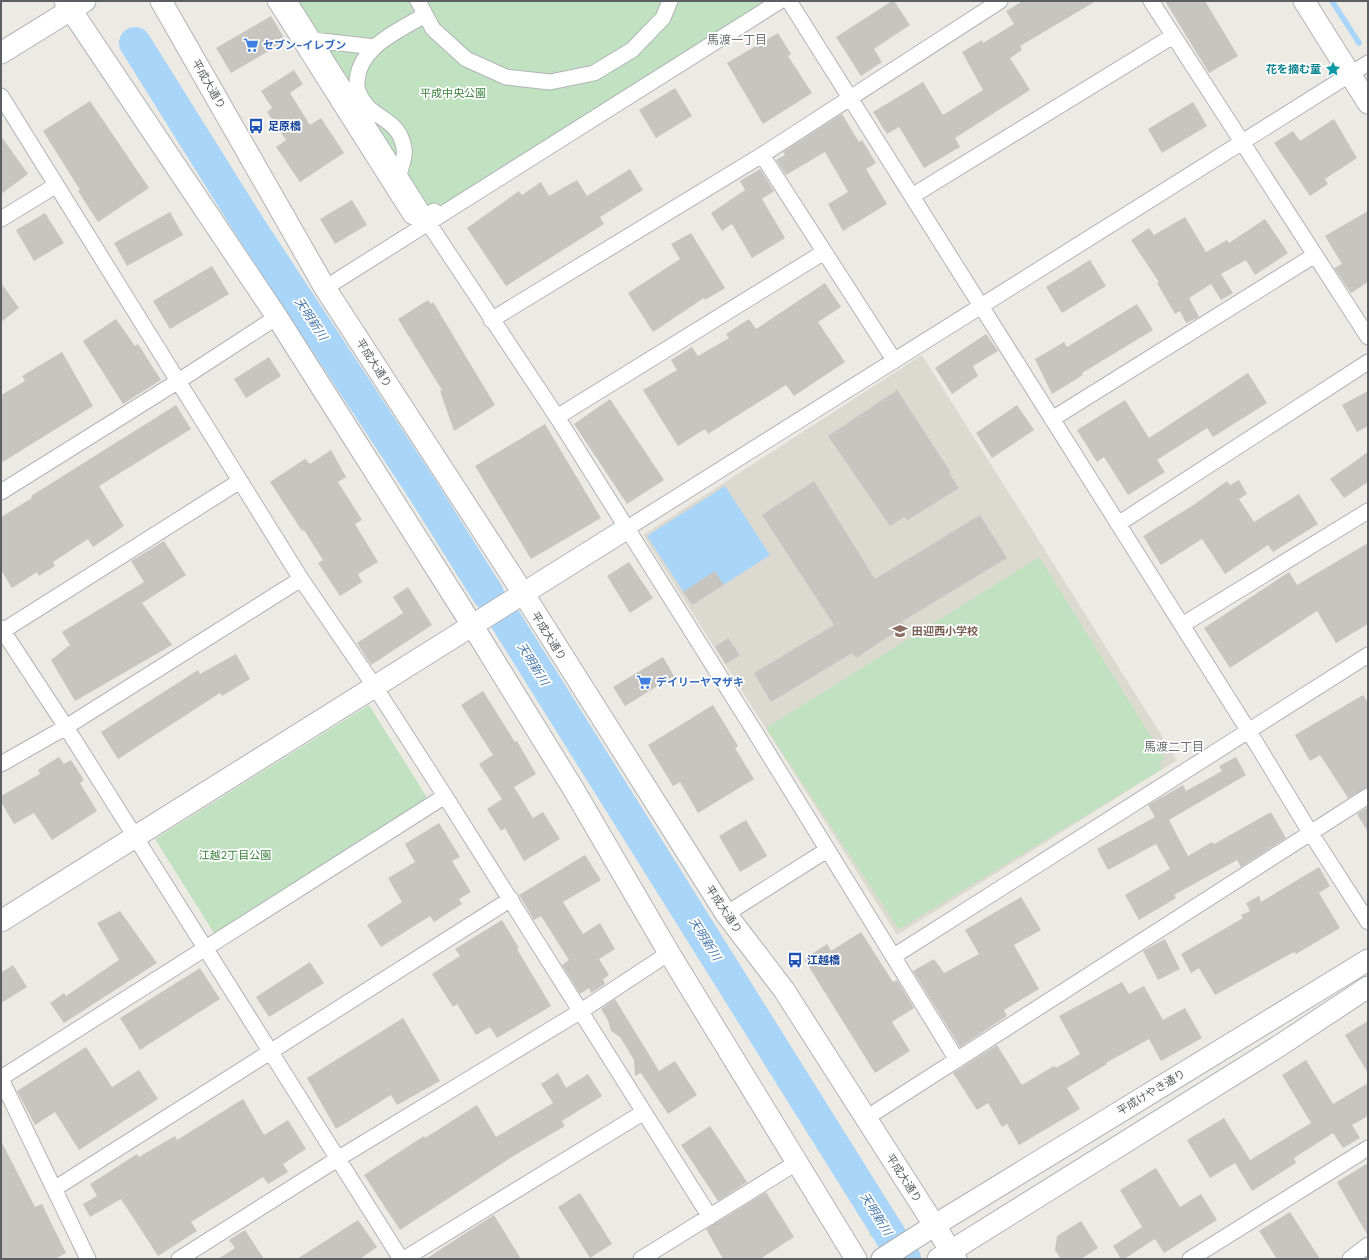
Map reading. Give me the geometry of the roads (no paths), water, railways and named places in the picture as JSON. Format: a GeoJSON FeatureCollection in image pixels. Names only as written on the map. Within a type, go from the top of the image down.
{"type":"FeatureCollection","features":[{"type":"Feature","properties":{"kind":"street","name":"平成大通り"},"geometry":{"type":"LineString","coordinates":[[161,1],[325,288],[518,596],[726,914],[784,990],[934,1225],[948,1256]]}},
{"type":"Feature","properties":{"kind":"street"},"geometry":{"type":"LineString","coordinates":[[275,1],[411,216],[429,224],[556,418],[755,732],[957,1060]]}},
{"type":"Feature","properties":{"kind":"street"},"geometry":{"type":"LineString","coordinates":[[289,1],[425,216],[444,206]]}},
{"type":"Feature","properties":{"kind":"street"},"geometry":{"type":"LineString","coordinates":[[418,1],[433,29],[466,59],[506,77],[550,82],[594,72],[632,50],[662,18],[670,1]]}},
{"type":"Feature","properties":{"kind":"street"},"geometry":{"type":"LineString","coordinates":[[325,288],[429,224],[635,88],[780,1]]}},
{"type":"Feature","properties":{"kind":"street"},"geometry":{"type":"LineString","coordinates":[[789,1],[1248,730],[1310,832],[1368,922]]}},
{"type":"Feature","properties":{"kind":"street"},"geometry":{"type":"LineString","coordinates":[[491,320],[762,155],[1000,1]]}},
{"type":"Feature","properties":{"kind":"street"},"geometry":{"type":"LineString","coordinates":[[1151,1],[1368,338]]}},
{"type":"Feature","properties":{"kind":"street"},"geometry":{"type":"LineString","coordinates":[[1304,1],[1368,103]]}},
{"type":"Feature","properties":{"kind":"street"},"geometry":{"type":"LineString","coordinates":[[1,54],[74,4],[110,66],[477,622],[669,953],[856,1259]]}},
{"type":"Feature","properties":{"kind":"street"},"geometry":{"type":"LineString","coordinates":[[399,175],[405,150],[400,133],[384,117],[369,108],[357,90],[357,76],[363,59],[375,47],[425,15]]}},
{"type":"Feature","properties":{"kind":"street"},"geometry":{"type":"LineString","coordinates":[[912,196],[1173,36]]}},
{"type":"Feature","properties":{"kind":"street"},"geometry":{"type":"LineString","coordinates":[[313,40],[375,47]]}},
{"type":"Feature","properties":{"kind":"street"},"geometry":{"type":"LineString","coordinates":[[1,921],[1368,63]]}},
{"type":"Feature","properties":{"kind":"street"},"geometry":{"type":"LineString","coordinates":[[1,96],[300,579],[375,687],[446,796],[710,1217]]}},
{"type":"Feature","properties":{"kind":"street"},"geometry":{"type":"LineString","coordinates":[[762,155],[894,360]]}},
{"type":"Feature","properties":{"kind":"street"},"geometry":{"type":"LineString","coordinates":[[1,219],[56,186]]}},
{"type":"Feature","properties":{"kind":"street"},"geometry":{"type":"LineString","coordinates":[[556,418],[824,252]]}},
{"type":"Feature","properties":{"kind":"street"},"geometry":{"type":"LineString","coordinates":[[1052,419],[1315,255]]}},
{"type":"Feature","properties":{"kind":"street"},"geometry":{"type":"LineString","coordinates":[[1,492],[177,382],[277,317]]}},
{"type":"Feature","properties":{"kind":"street"},"geometry":{"type":"LineString","coordinates":[[1118,524],[1368,362]]}},
{"type":"Feature","properties":{"kind":"street"},"geometry":{"type":"LineString","coordinates":[[240,481],[2,630],[66,726],[402,1259],[644,1112]]}},
{"type":"Feature","properties":{"kind":"street"},"geometry":{"type":"LineString","coordinates":[[1182,625],[1368,511]]}},
{"type":"Feature","properties":{"kind":"street"},"geometry":{"type":"LineString","coordinates":[[1,764],[66,726],[300,579]]}},
{"type":"Feature","properties":{"kind":"street"},"geometry":{"type":"LineString","coordinates":[[894,956],[1368,655]]}},
{"type":"Feature","properties":{"kind":"street"},"geometry":{"type":"LineString","coordinates":[[88,1259],[1,1078],[446,796]]}},
{"type":"Feature","properties":{"kind":"street"},"geometry":{"type":"LineString","coordinates":[[877,1111],[1368,796]]}},
{"type":"Feature","properties":{"kind":"street"},"geometry":{"type":"LineString","coordinates":[[726,914],[827,850]]}},
{"type":"Feature","properties":{"kind":"street"},"geometry":{"type":"LineString","coordinates":[[54,1190],[511,899]]}},
{"type":"Feature","properties":{"kind":"street"},"geometry":{"type":"LineString","coordinates":[[179,1259],[339,1158],[581,1011],[669,953]]}},
{"type":"Feature","properties":{"kind":"street","name":"平成けやき通り"},"geometry":{"type":"LineString","coordinates":[[882,1259],[934,1225],[1368,960]]}},
{"type":"Feature","properties":{"kind":"street"},"geometry":{"type":"LineString","coordinates":[[948,1256],[1368,987]]}},
{"type":"Feature","properties":{"kind":"street"},"geometry":{"type":"LineString","coordinates":[[1190,1259],[1368,1148]]}},
{"type":"Feature","properties":{"kind":"street"},"geometry":{"type":"LineString","coordinates":[[641,1259],[796,1163]]}},
{"type":"Feature","properties":{"kind":"street"},"geometry":{"type":"LineString","coordinates":[[1350,1259],[1368,1245]]}},
{"type":"Feature","properties":{"kind":"water"},"geometry":{"type":"Polygon","coordinates":[[[725,486],[770,555],[692,605],[647,536],[725,486]]]}},
{"type":"Feature","properties":{"kind":"waterway"},"geometry":{"type":"LineString","coordinates":[[1332,1],[1359,43]]}},
{"type":"Feature","properties":{"kind":"waterway","name":"天明新川"},"geometry":{"type":"LineString","coordinates":[[135,43],[250,227],[424,492],[488,594]]}},
{"type":"Feature","properties":{"kind":"waterway","name":"天明新川"},"geometry":{"type":"LineString","coordinates":[[505,619],[905,1259]]}},
{"type":"Feature","properties":{"kind":"place","name":"セブン-イレブン"},"geometry":{"type":"Point","coordinates":[251,45]}},
{"type":"Feature","properties":{"kind":"place","name":"花を摘む童"},"geometry":{"type":"Point","coordinates":[1333,69]}},
{"type":"Feature","properties":{"kind":"place","name":"足原橋"},"geometry":{"type":"Point","coordinates":[256,126]}},
{"type":"Feature","properties":{"kind":"place","name":"田迎西小学校"},"geometry":{"type":"Point","coordinates":[900,631]}},
{"type":"Feature","properties":{"kind":"place","name":"デイリーヤマザキ"},"geometry":{"type":"Point","coordinates":[644,682]}},
{"type":"Feature","properties":{"kind":"place","name":"江越橋"},"geometry":{"type":"Point","coordinates":[795,960]}},
{"type":"Feature","properties":{"kind":"district","name":"馬渡一丁目"},"geometry":{"type":"Point","coordinates":[737,40]}},
{"type":"Feature","properties":{"kind":"district","name":"馬渡二丁目"},"geometry":{"type":"Point","coordinates":[1174,747]}},
{"type":"Feature","properties":{"kind":"park label","name":"平成中央公園"},"geometry":{"type":"Point","coordinates":[453,93]}},
{"type":"Feature","properties":{"kind":"park label","name":"江越2丁目公園"},"geometry":{"type":"Point","coordinates":[235,855]}}]}
